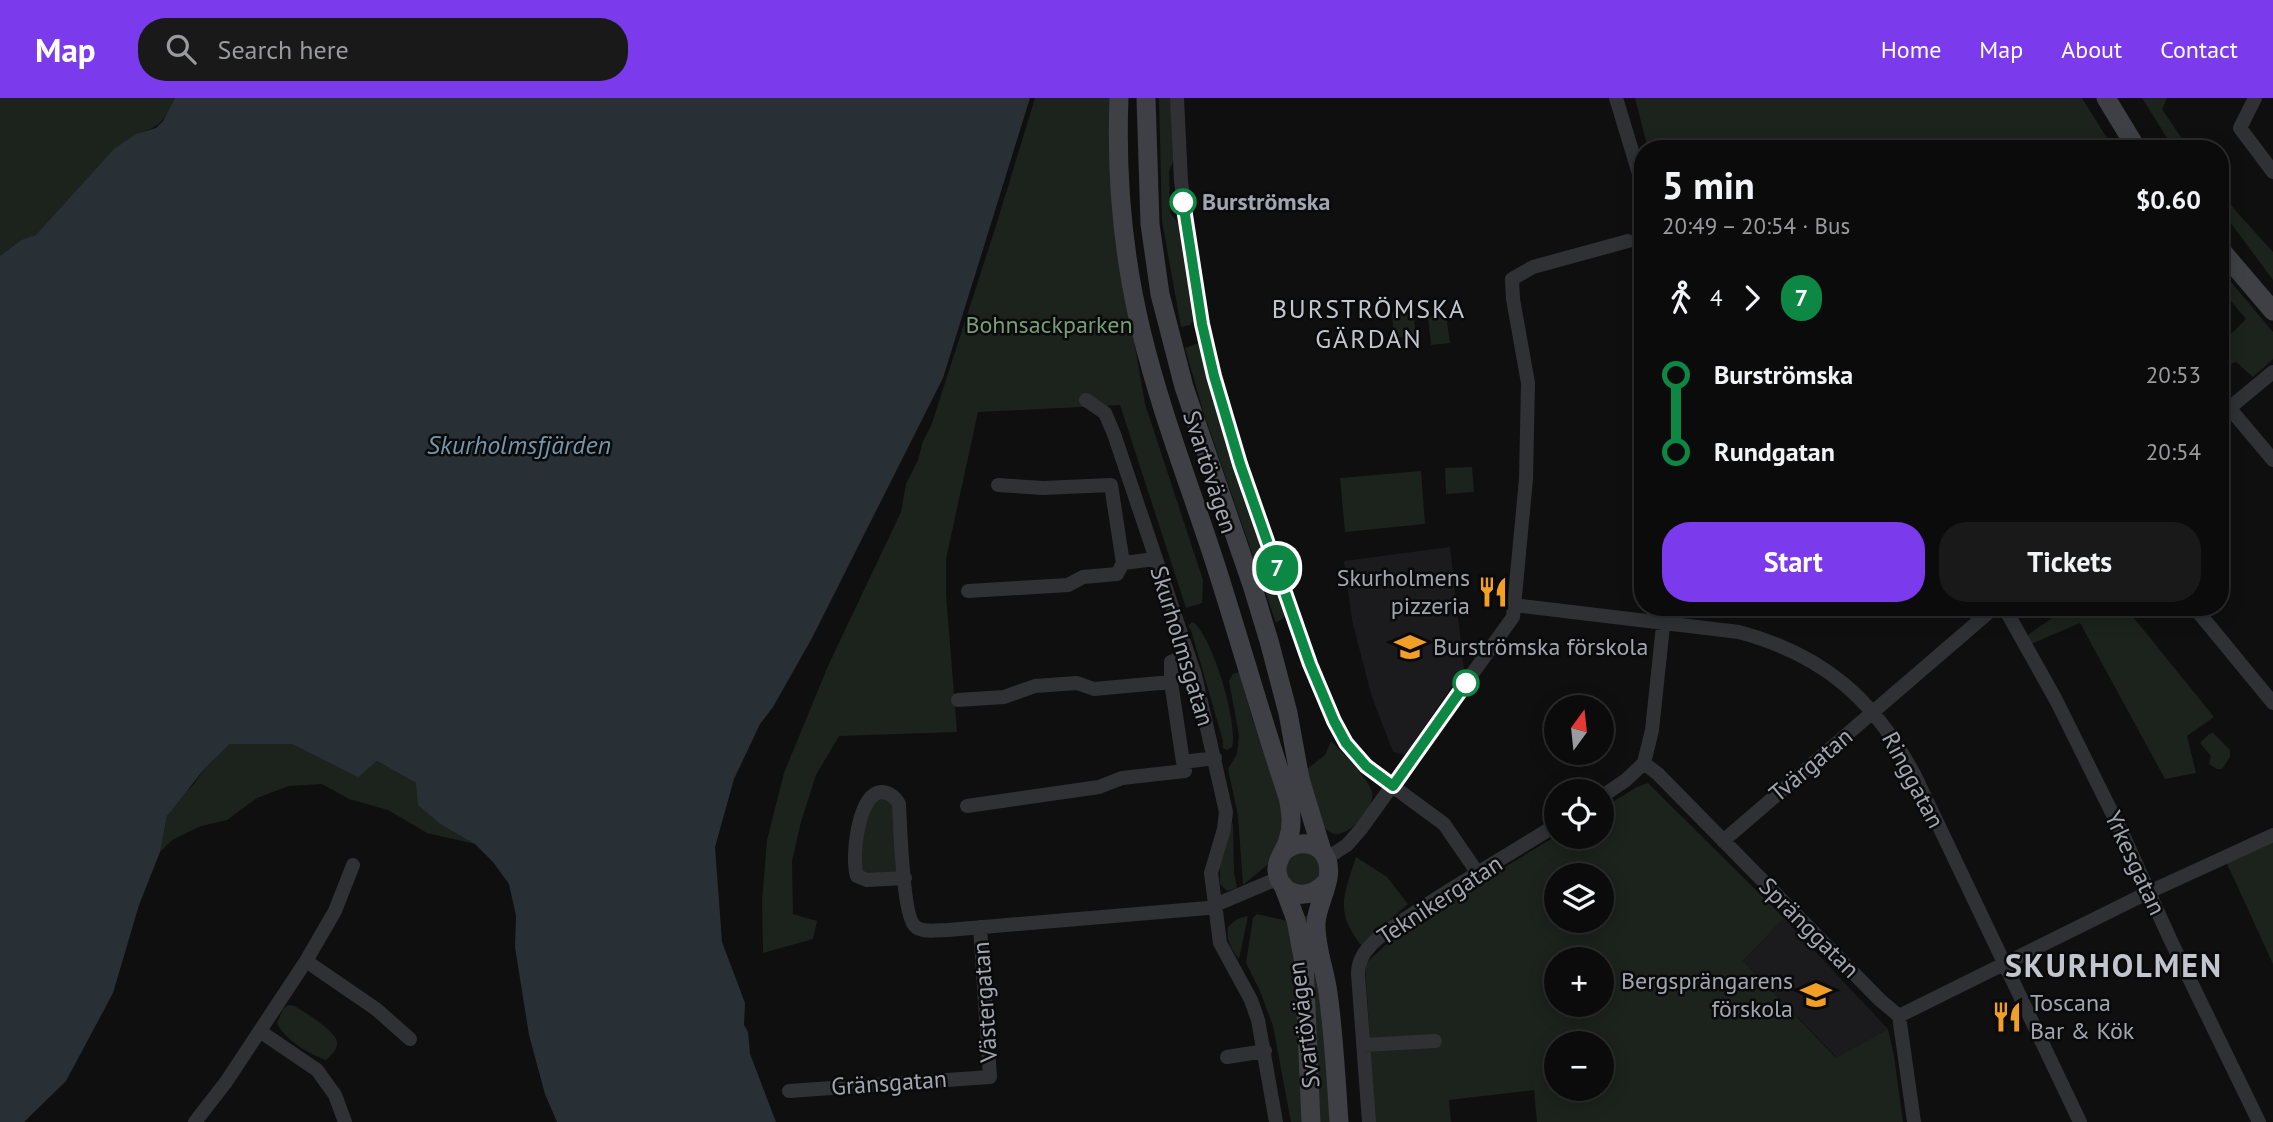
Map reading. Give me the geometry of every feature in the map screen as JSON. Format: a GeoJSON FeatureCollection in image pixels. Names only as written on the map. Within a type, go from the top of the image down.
{"type":"FeatureCollection","features":[{"type":"Feature","properties":{"kind":"main road","name":"Svartövägen"},"geometry":{"type":"LineString","coordinates":[[1119,98],[1122,208],[1129,274],[1141,331],[1288,797],[1292,821],[1283,852]]}},
{"type":"Feature","properties":{"kind":"main road","name":"Svartövägen"},"geometry":{"type":"LineString","coordinates":[[1146,98],[1150,224],[1160,294],[1184,387],[1269,641],[1285,701],[1300,779],[1324,855]]}},
{"type":"Feature","properties":{"kind":"main road"},"geometry":{"type":"LineString","coordinates":[[2106,98],[2132,140]]}},
{"type":"Feature","properties":{"kind":"main road"},"geometry":{"type":"LineString","coordinates":[[2229,259],[2273,311]]}},
{"type":"Feature","properties":{"kind":"main road"},"geometry":{"type":"LineString","coordinates":[[1293,845],[1313,845],[1324,855],[1329,869],[1326,881],[1317,891],[1306,895],[1292,892],[1281,881],[1278,866],[1283,852],[1293,845]]}},
{"type":"Feature","properties":{"kind":"main road","name":"Svartövägen"},"geometry":{"type":"LineString","coordinates":[[1281,881],[1296,920],[1304,963],[1311,1122]]}},
{"type":"Feature","properties":{"kind":"main road","name":"Svartövägen"},"geometry":{"type":"LineString","coordinates":[[1326,881],[1316,926],[1333,1028],[1339,1122]]}},
{"type":"Feature","properties":{"kind":"street"},"geometry":{"type":"LineString","coordinates":[[1177,98],[1181,181],[1199,312],[1214,376],[1232,440],[1310,664],[1346,743],[1366,766],[1444,824],[1477,872]]}},
{"type":"Feature","properties":{"kind":"street"},"geometry":{"type":"LineString","coordinates":[[1616,98],[1634,157]]}},
{"type":"Feature","properties":{"kind":"street"},"geometry":{"type":"LineString","coordinates":[[2255,98],[2240,128],[2273,172]]}},
{"type":"Feature","properties":{"kind":"street"},"geometry":{"type":"LineString","coordinates":[[1324,855],[1347,845],[1393,786],[1513,617],[1526,479],[1528,383],[1512,279],[1533,267],[1628,241]]}},
{"type":"Feature","properties":{"kind":"street"},"geometry":{"type":"LineString","coordinates":[[2229,403],[2273,372]]}},
{"type":"Feature","properties":{"kind":"street","name":"Skurholmsgatan"},"geometry":{"type":"LineString","coordinates":[[1086,400],[1105,413],[1188,655],[1226,812],[1224,829],[1211,873],[1220,943],[1251,1000],[1265,1051],[1276,1122]]}},
{"type":"Feature","properties":{"kind":"street"},"geometry":{"type":"LineString","coordinates":[[2229,412],[2273,460]]}},
{"type":"Feature","properties":{"kind":"street"},"geometry":{"type":"LineString","coordinates":[[968,591],[1068,585],[1083,577],[1117,574],[1123,563],[1111,485],[1043,488],[998,485]]}},
{"type":"Feature","properties":{"kind":"street"},"geometry":{"type":"LineString","coordinates":[[1113,499],[1134,495]]}},
{"type":"Feature","properties":{"kind":"street"},"geometry":{"type":"LineString","coordinates":[[1123,563],[1155,558]]}},
{"type":"Feature","properties":{"kind":"street","name":"Ringgatan"},"geometry":{"type":"LineString","coordinates":[[1514,605],[1591,616],[1634,615]]}},
{"type":"Feature","properties":{"kind":"street"},"geometry":{"type":"LineString","coordinates":[[1614,788],[1644,763],[1652,730],[1664,616]]}},
{"type":"Feature","properties":{"kind":"street","name":"Ringgatan"},"geometry":{"type":"LineString","coordinates":[[1668,616],[1772,642],[1832,674],[1874,712],[1915,776],[2080,1122]]}},
{"type":"Feature","properties":{"kind":"street","name":"Tvärgatan"},"geometry":{"type":"LineString","coordinates":[[1723,841],[1985,616]]}},
{"type":"Feature","properties":{"kind":"street","name":"Yrkesgatan"},"geometry":{"type":"LineString","coordinates":[[2009,616],[2061,711],[2259,1122]]}},
{"type":"Feature","properties":{"kind":"street"},"geometry":{"type":"LineString","coordinates":[[2201,616],[2273,703]]}},
{"type":"Feature","properties":{"kind":"street"},"geometry":{"type":"LineString","coordinates":[[967,806],[1000,803],[1051,792],[1098,787],[1122,779],[1185,771],[1171,682],[1171,662],[1188,655]]}},
{"type":"Feature","properties":{"kind":"street"},"geometry":{"type":"LineString","coordinates":[[958,700],[1004,697],[1028,688],[1077,683],[1094,689],[1171,682]]}},
{"type":"Feature","properties":{"kind":"street"},"geometry":{"type":"LineString","coordinates":[[1183,762],[1215,758]]}},
{"type":"Feature","properties":{"kind":"street","name":"Spränggatan"},"geometry":{"type":"LineString","coordinates":[[1644,763],[1899,1016]]}},
{"type":"Feature","properties":{"kind":"street"},"geometry":{"type":"LineString","coordinates":[[905,878],[867,880],[857,876],[855,852],[861,819],[864,807],[873,795],[886,792],[899,804],[905,878],[907,910],[914,926],[925,930],[1217,905],[1281,881]]}},
{"type":"Feature","properties":{"kind":"street","name":"Teknikergatan"},"geometry":{"type":"LineString","coordinates":[[1369,1122],[1358,974],[1364,954],[1389,930],[1544,832]]}},
{"type":"Feature","properties":{"kind":"street"},"geometry":{"type":"LineString","coordinates":[[1914,1122],[1899,1016],[2149,892],[2273,835]]}},
{"type":"Feature","properties":{"kind":"street"},"geometry":{"type":"LineString","coordinates":[[195,1122],[261,1032],[306,961],[335,911],[353,865]]}},
{"type":"Feature","properties":{"kind":"street","name":"Västergatan"},"geometry":{"type":"LineString","coordinates":[[980,927],[990,1076]]}},
{"type":"Feature","properties":{"kind":"street"},"geometry":{"type":"LineString","coordinates":[[306,961],[376,1009],[410,1039]]}},
{"type":"Feature","properties":{"kind":"street"},"geometry":{"type":"LineString","coordinates":[[261,1032],[313,1067],[326,1079],[345,1122]]}},
{"type":"Feature","properties":{"kind":"street"},"geometry":{"type":"LineString","coordinates":[[1364,1045],[1435,1041]]}},
{"type":"Feature","properties":{"kind":"street"},"geometry":{"type":"LineString","coordinates":[[1227,1056],[1265,1051]]}},
{"type":"Feature","properties":{"kind":"street","name":"Gränsgatan"},"geometry":{"type":"LineString","coordinates":[[789,1091],[990,1076]]}},
{"type":"Feature","properties":{"kind":"shaded area","name":"Burströmska förskola"},"geometry":{"type":"Polygon","coordinates":[[[1450,547],[1464,669],[1405,755],[1393,752],[1371,694],[1352,620],[1344,561],[1450,547]]]}},
{"type":"Feature","properties":{"kind":"shaded area","name":"Bergsprängarens förskola"},"geometry":{"type":"Polygon","coordinates":[[[1784,918],[1888,1029],[1837,1058],[1743,961],[1784,918]]]}},
{"type":"Feature","properties":{"kind":"green space"},"geometry":{"type":"Polygon","coordinates":[[[0,98],[175,98],[161,122],[136,134],[36,236],[21,240],[0,256],[0,98]]]}},
{"type":"Feature","properties":{"kind":"green space","name":"Bohnsackparken"},"geometry":{"type":"Polygon","coordinates":[[[1035,98],[1110,98],[1113,219],[1145,404],[1203,580],[1202,603],[1186,608],[1120,405],[978,412],[946,559],[946,594],[957,732],[839,736],[816,775],[792,861],[793,914],[817,921],[813,939],[763,953],[762,901],[767,840],[784,773],[828,666],[901,512],[906,484],[931,426],[1035,98]]]}},
{"type":"Feature","properties":{"kind":"green space"},"geometry":{"type":"Polygon","coordinates":[[[1159,98],[1171,98],[1173,162],[1169,171],[1170,213],[1178,223],[1193,320],[1190,325],[1181,327],[1162,221],[1159,98]]]}},
{"type":"Feature","properties":{"kind":"green space"},"geometry":{"type":"Polygon","coordinates":[[[1635,98],[2082,98],[2109,140],[1646,140],[1635,98]]]}},
{"type":"Feature","properties":{"kind":"green space"},"geometry":{"type":"Polygon","coordinates":[[[2142,98],[2167,98],[2162,109],[2183,140],[2168,140],[2142,98]]]}},
{"type":"Feature","properties":{"kind":"green space"},"geometry":{"type":"Polygon","coordinates":[[[2229,202],[2273,252],[2273,280],[2229,221],[2229,202]]]}},
{"type":"Feature","properties":{"kind":"green space"},"geometry":{"type":"Polygon","coordinates":[[[2229,280],[2273,332],[2273,359],[2253,377],[2236,362],[2229,364],[2229,336],[2246,319],[2229,299],[2229,280]]]}},
{"type":"Feature","properties":{"kind":"green space"},"geometry":{"type":"Polygon","coordinates":[[[1413,311],[1416,336],[1394,338],[1392,313],[1413,311]]]}},
{"type":"Feature","properties":{"kind":"green space"},"geometry":{"type":"Polygon","coordinates":[[[1446,315],[1450,343],[1431,345],[1428,317],[1446,315]]]}},
{"type":"Feature","properties":{"kind":"green space"},"geometry":{"type":"Polygon","coordinates":[[[1199,343],[1250,516],[1286,616],[1276,623],[1203,411],[1185,348],[1199,343]]]}},
{"type":"Feature","properties":{"kind":"green space"},"geometry":{"type":"Polygon","coordinates":[[[1472,467],[1474,492],[1446,494],[1445,468],[1472,467]]]}},
{"type":"Feature","properties":{"kind":"green space"},"geometry":{"type":"Polygon","coordinates":[[[1421,471],[1425,524],[1345,532],[1340,478],[1421,471]]]}},
{"type":"Feature","properties":{"kind":"green space"},"geometry":{"type":"Polygon","coordinates":[[[2055,616],[2132,616],[2214,717],[2187,736],[2196,773],[2165,779],[2080,623],[2026,646],[2022,639],[2055,616]]]}},
{"type":"Feature","properties":{"kind":"green space"},"geometry":{"type":"Polygon","coordinates":[[[1193,622],[1216,661],[1228,701],[1233,736],[1232,747],[1227,750],[1223,748],[1188,625],[1193,622]]]}},
{"type":"Feature","properties":{"kind":"green space"},"geometry":{"type":"Polygon","coordinates":[[[1239,672],[1253,721],[1281,793],[1282,836],[1266,866],[1243,885],[1238,816],[1228,769],[1237,754],[1239,735],[1229,681],[1233,674],[1239,672]]]}},
{"type":"Feature","properties":{"kind":"green space"},"geometry":{"type":"Polygon","coordinates":[[[2213,733],[2230,750],[2230,757],[2222,769],[2209,764],[2211,756],[2200,743],[2213,733]]]}},
{"type":"Feature","properties":{"kind":"green space"},"geometry":{"type":"Polygon","coordinates":[[[1331,741],[1348,758],[1372,792],[1372,799],[1364,816],[1349,829],[1334,834],[1327,830],[1319,817],[1307,769],[1325,755],[1331,741]]]}},
{"type":"Feature","properties":{"kind":"green space"},"geometry":{"type":"Polygon","coordinates":[[[230,744],[292,744],[357,776],[377,761],[416,783],[443,826],[475,844],[427,833],[388,810],[349,799],[322,784],[289,786],[257,798],[227,820],[201,826],[172,840],[160,852],[167,816],[176,802],[230,744]]]}},
{"type":"Feature","properties":{"kind":"green space"},"geometry":{"type":"Polygon","coordinates":[[[1648,783],[1784,918],[1743,961],[1836,1058],[1888,1029],[1903,1122],[1537,1122],[1534,1090],[1449,1100],[1451,1122],[1375,1122],[1365,964],[1404,928],[1544,843],[1544,849],[1614,849],[1614,801],[1648,783]]]}},
{"type":"Feature","properties":{"kind":"green space"},"geometry":{"type":"Polygon","coordinates":[[[895,797],[905,879],[867,880],[856,856],[868,799],[895,797]]]}},
{"type":"Feature","properties":{"kind":"green space"},"geometry":{"type":"Polygon","coordinates":[[[1233,822],[1237,888],[1227,891],[1220,884],[1220,862],[1233,822]]]}},
{"type":"Feature","properties":{"kind":"green space"},"geometry":{"type":"Polygon","coordinates":[[[2273,833],[2273,964],[2224,857],[2273,833]]]}},
{"type":"Feature","properties":{"kind":"green space"},"geometry":{"type":"Polygon","coordinates":[[[1303,852],[1315,857],[1320,869],[1315,881],[1303,886],[1291,881],[1286,869],[1291,857],[1303,852]]]}},
{"type":"Feature","properties":{"kind":"green space"},"geometry":{"type":"Polygon","coordinates":[[[1356,857],[1387,877],[1408,904],[1361,945],[1344,912],[1345,893],[1356,857]]]}},
{"type":"Feature","properties":{"kind":"green space"},"geometry":{"type":"Polygon","coordinates":[[[1257,914],[1292,924],[1304,1122],[1291,1122],[1273,1026],[1246,963],[1253,918],[1257,914]]]}},
{"type":"Feature","properties":{"kind":"green space"},"geometry":{"type":"Polygon","coordinates":[[[1311,915],[1319,969],[1330,1122],[1319,1122],[1302,917],[1311,915]]]}},
{"type":"Feature","properties":{"kind":"green space"},"geometry":{"type":"Polygon","coordinates":[[[1248,916],[1239,959],[1230,944],[1228,927],[1237,919],[1248,916]]]}},
{"type":"Feature","properties":{"kind":"green space"},"geometry":{"type":"Polygon","coordinates":[[[288,1005],[295,1006],[312,1017],[335,1038],[337,1042],[334,1052],[326,1060],[298,1045],[280,1029],[277,1023],[283,1009],[288,1005]]]}},
{"type":"Feature","properties":{"kind":"water","name":"Skurholmsfjärden"},"geometry":{"type":"Polygon","coordinates":[[[175,98],[1030,98],[943,378],[812,638],[773,707],[760,724],[734,779],[715,847],[722,942],[745,1003],[744,1025],[748,1032],[750,1054],[776,1122],[557,1122],[545,1094],[529,1035],[515,947],[516,916],[509,884],[493,862],[475,844],[443,826],[418,805],[416,783],[377,761],[358,777],[292,744],[230,744],[205,768],[167,816],[160,852],[139,905],[113,993],[66,1081],[24,1122],[0,1122],[0,256],[21,240],[36,235],[114,149],[136,134],[156,128],[163,121],[175,98]]]}},
{"type":"Feature","properties":{"kind":"bus line","name":"7"},"geometry":{"type":"LineString","coordinates":[[1183,202],[1202,324],[1228,428],[1310,664],[1346,743],[1366,766],[1393,786],[1466,683]]}},
{"type":"Feature","properties":{"kind":"place","name":"Burströmska"},"geometry":{"type":"Point","coordinates":[1183,202]}},
{"type":"Feature","properties":{"kind":"place","name":"Skurholmens pizzeria"},"geometry":{"type":"Point","coordinates":[1493,592]}},
{"type":"Feature","properties":{"kind":"place","name":"Burströmska förskola"},"geometry":{"type":"Point","coordinates":[1410,647]}},
{"type":"Feature","properties":{"kind":"place","name":"Bergsprängarens förskola"},"geometry":{"type":"Point","coordinates":[1816,995]}},
{"type":"Feature","properties":{"kind":"place","name":"Toscana Bar & Kök"},"geometry":{"type":"Point","coordinates":[2007,1017]}},
{"type":"Feature","properties":{"kind":"district","name":"BURSTRÖMSKA GÄRDAN"},"geometry":{"type":"Point","coordinates":[1369,324]}},
{"type":"Feature","properties":{"kind":"district","name":"SKURHOLMEN"},"geometry":{"type":"Point","coordinates":[2114,966]}}]}
